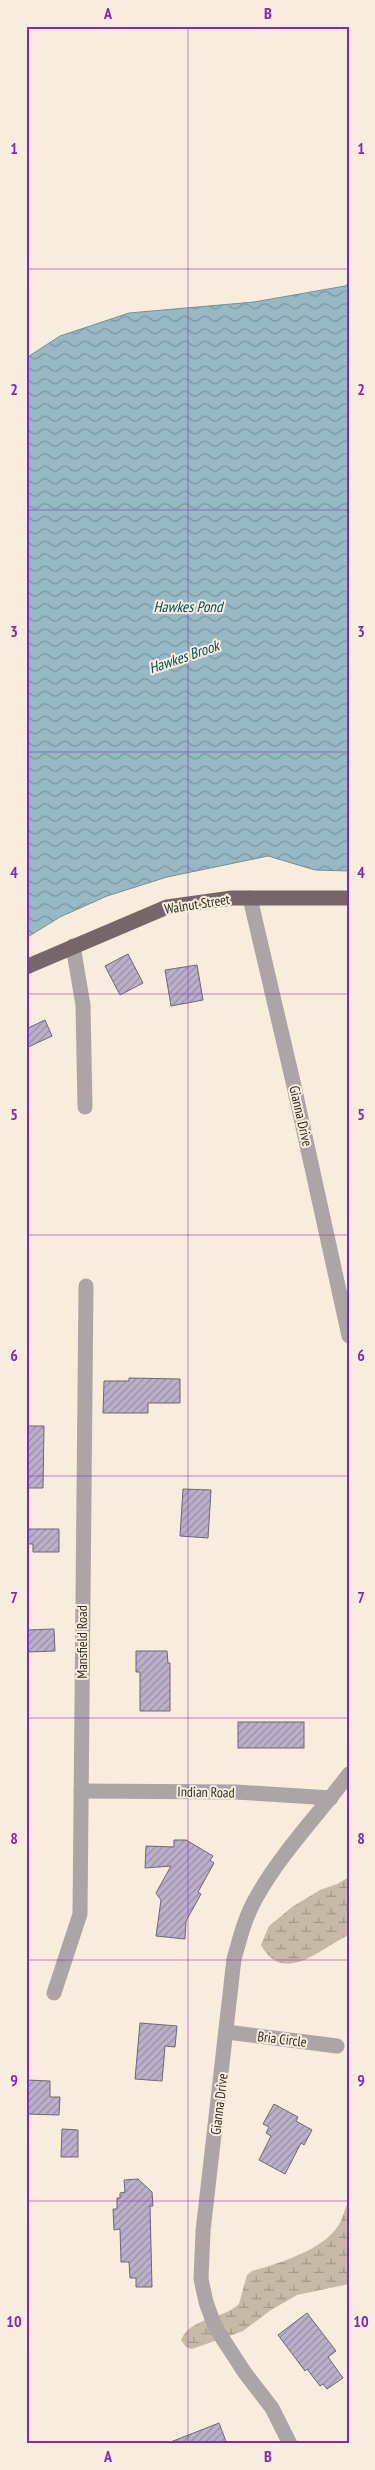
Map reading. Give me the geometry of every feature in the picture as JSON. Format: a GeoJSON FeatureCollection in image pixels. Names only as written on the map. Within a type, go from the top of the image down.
{"type":"FeatureCollection","features":[{"type":"Feature","properties":{"kind":"main road","name":"Walnut Street"},"geometry":{"type":"LineString","coordinates":[[26,967],[166,907],[232,898],[349,898]]}},
{"type":"Feature","properties":{"kind":"street","name":"Gianna Drive"},"geometry":{"type":"LineString","coordinates":[[250,898],[349,1336]]}},
{"type":"Feature","properties":{"kind":"street"},"geometry":{"type":"LineString","coordinates":[[73,946],[83,1005],[85,1107]]}},
{"type":"Feature","properties":{"kind":"street","name":"Mansfield Road"},"geometry":{"type":"LineString","coordinates":[[54,1993],[80,1914],[86,1286]]}},
{"type":"Feature","properties":{"kind":"street","name":"Gianna Drive"},"geometry":{"type":"LineString","coordinates":[[290,2444],[272,2408],[244,2373],[215,2327],[206,2302],[201,2279],[203,2232],[234,1959],[242,1928],[256,1898],[274,1870],[349,1774]]}},
{"type":"Feature","properties":{"kind":"street","name":"Indian Road"},"geometry":{"type":"LineString","coordinates":[[81,1791],[236,1792],[331,1798]]}},
{"type":"Feature","properties":{"kind":"street","name":"Bria Circle"},"geometry":{"type":"LineString","coordinates":[[227,2032],[337,2046]]}},
{"type":"Feature","properties":{"kind":"green space"},"geometry":{"type":"Polygon","coordinates":[[[349,1877],[349,1935],[303,1960],[281,1963],[270,1957],[261,1945],[269,1926],[292,1907],[320,1890],[349,1877]]]}},
{"type":"Feature","properties":{"kind":"green space"},"geometry":{"type":"Polygon","coordinates":[[[349,2201],[349,2284],[297,2295],[271,2310],[243,2331],[192,2349],[186,2347],[181,2340],[192,2327],[223,2314],[239,2304],[247,2275],[252,2271],[299,2255],[331,2235],[340,2223],[349,2201]]]}},
{"type":"Feature","properties":{"kind":"water","name":"Hawkes Pond"},"geometry":{"type":"Polygon","coordinates":[[[349,283],[349,871],[315,870],[268,856],[167,877],[107,896],[60,917],[26,938],[26,358],[60,336],[129,313],[254,302],[345,286],[349,283]]]}},
{"type":"Feature","properties":{"kind":"building"},"geometry":{"type":"Polygon","coordinates":[[[128,954],[143,983],[120,995],[105,966],[128,954]]]}},
{"type":"Feature","properties":{"kind":"building"},"geometry":{"type":"Polygon","coordinates":[[[197,965],[203,1000],[171,1006],[165,970],[197,965]]]}},
{"type":"Feature","properties":{"kind":"building"},"geometry":{"type":"Polygon","coordinates":[[[45,1020],[52,1036],[26,1048],[26,1029],[45,1020]]]}},
{"type":"Feature","properties":{"kind":"building"},"geometry":{"type":"Polygon","coordinates":[[[129,1378],[180,1379],[180,1403],[148,1403],[148,1413],[103,1413],[104,1381],[129,1381],[129,1378]]]}},
{"type":"Feature","properties":{"kind":"building"},"geometry":{"type":"Polygon","coordinates":[[[26,1426],[44,1426],[43,1488],[26,1488],[26,1426]]]}},
{"type":"Feature","properties":{"kind":"building"},"geometry":{"type":"Polygon","coordinates":[[[183,1489],[211,1490],[208,1538],[180,1536],[183,1489]]]}},
{"type":"Feature","properties":{"kind":"building"},"geometry":{"type":"Polygon","coordinates":[[[26,1529],[59,1529],[59,1552],[33,1552],[33,1544],[26,1544],[26,1529]]]}},
{"type":"Feature","properties":{"kind":"building"},"geometry":{"type":"Polygon","coordinates":[[[54,1629],[55,1651],[26,1652],[26,1630],[54,1629]]]}},
{"type":"Feature","properties":{"kind":"building"},"geometry":{"type":"Polygon","coordinates":[[[136,1651],[167,1651],[168,1663],[170,1663],[170,1711],[140,1711],[140,1672],[136,1672],[136,1651]]]}},
{"type":"Feature","properties":{"kind":"building"},"geometry":{"type":"Polygon","coordinates":[[[238,1722],[304,1722],[304,1748],[238,1748],[238,1722]]]}},
{"type":"Feature","properties":{"kind":"building"},"geometry":{"type":"Polygon","coordinates":[[[174,1840],[186,1840],[213,1856],[210,1860],[214,1863],[198,1892],[201,1894],[186,1921],[185,1939],[156,1936],[161,1900],[156,1893],[171,1866],[145,1868],[146,1846],[174,1847],[174,1840]]]}},
{"type":"Feature","properties":{"kind":"building"},"geometry":{"type":"Polygon","coordinates":[[[140,2023],[177,2026],[175,2047],[165,2046],[162,2081],[135,2079],[140,2023]]]}},
{"type":"Feature","properties":{"kind":"building"},"geometry":{"type":"Polygon","coordinates":[[[26,2080],[50,2081],[50,2097],[60,2097],[59,2115],[26,2114],[26,2080]]]}},
{"type":"Feature","properties":{"kind":"building"},"geometry":{"type":"Polygon","coordinates":[[[274,2104],[298,2117],[296,2121],[312,2130],[304,2145],[301,2143],[285,2174],[259,2160],[271,2136],[266,2133],[269,2127],[263,2124],[274,2104]]]}},
{"type":"Feature","properties":{"kind":"building"},"geometry":{"type":"Polygon","coordinates":[[[62,2129],[78,2130],[78,2157],[61,2157],[62,2129]]]}},
{"type":"Feature","properties":{"kind":"building"},"geometry":{"type":"Polygon","coordinates":[[[138,2179],[152,2192],[153,2206],[150,2206],[152,2287],[136,2287],[136,2278],[130,2278],[129,2262],[121,2262],[120,2229],[114,2230],[113,2209],[117,2209],[117,2198],[120,2198],[120,2193],[125,2192],[124,2180],[138,2179]]]}},
{"type":"Feature","properties":{"kind":"building"},"geometry":{"type":"Polygon","coordinates":[[[307,2313],[336,2351],[328,2357],[343,2378],[327,2389],[323,2384],[320,2386],[307,2369],[305,2371],[278,2335],[307,2313]]]}},
{"type":"Feature","properties":{"kind":"building"},"geometry":{"type":"Polygon","coordinates":[[[219,2423],[227,2444],[168,2443],[219,2423]]]}},
{"type":"Feature","properties":{"kind":"water label","name":"Hawkes Brook"},"geometry":{"type":"Point","coordinates":[184,657]}}]}
